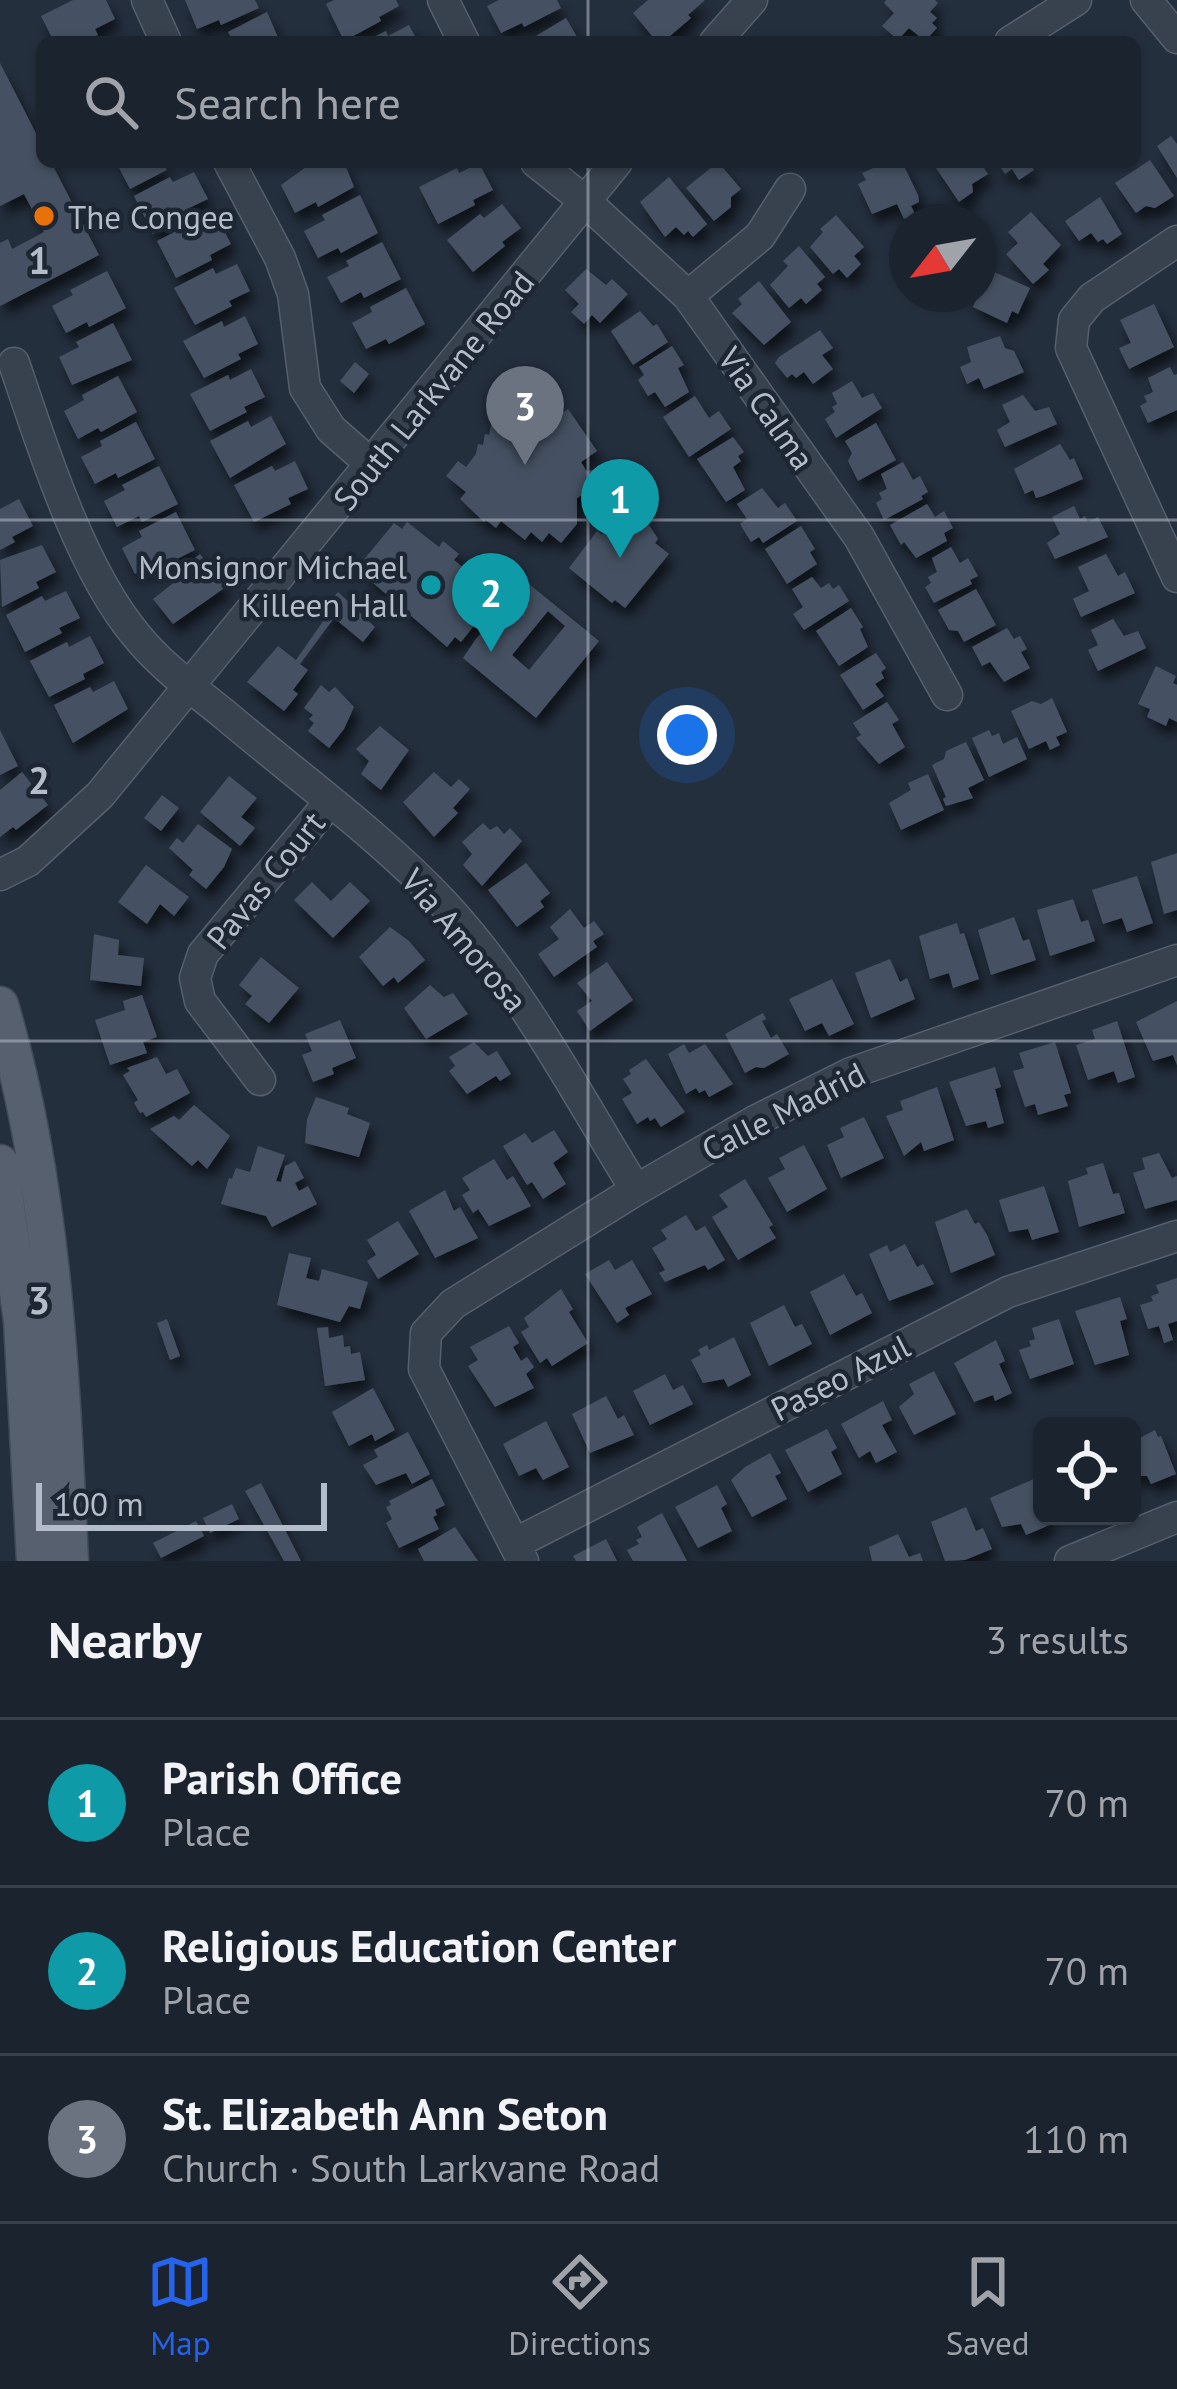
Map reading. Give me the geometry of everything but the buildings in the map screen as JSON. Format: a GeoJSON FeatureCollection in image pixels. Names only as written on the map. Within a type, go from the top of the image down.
{"type":"FeatureCollection","features":[{"type":"Feature","properties":{"kind":"main road"},"geometry":{"type":"LineString","coordinates":[[0,1005],[26,1099],[59,1319],[70,1561]]}},
{"type":"Feature","properties":{"kind":"main road"},"geometry":{"type":"LineString","coordinates":[[0,1163],[22,1321],[35,1561]]}},
{"type":"Feature","properties":{"kind":"street"},"geometry":{"type":"LineString","coordinates":[[147,0],[163,36]]}},
{"type":"Feature","properties":{"kind":"street"},"geometry":{"type":"LineString","coordinates":[[443,0],[461,36]]}},
{"type":"Feature","properties":{"kind":"street"},"geometry":{"type":"LineString","coordinates":[[720,36],[752,0]]}},
{"type":"Feature","properties":{"kind":"street"},"geometry":{"type":"LineString","coordinates":[[1019,36],[1076,0]]}},
{"type":"Feature","properties":{"kind":"street"},"geometry":{"type":"LineString","coordinates":[[1146,0],[1177,38]]}},
{"type":"Feature","properties":{"kind":"street"},"geometry":{"type":"LineString","coordinates":[[233,168],[280,258],[293,294],[304,388],[331,430],[371,465]]}},
{"type":"Feature","properties":{"kind":"street","name":"Via Calma"},"geometry":{"type":"LineString","coordinates":[[544,168],[688,296],[859,537],[947,695]]}},
{"type":"Feature","properties":{"kind":"street","name":"South Larkvane Road"},"geometry":{"type":"LineString","coordinates":[[0,875],[28,861],[100,796],[612,168]]}},
{"type":"Feature","properties":{"kind":"street"},"geometry":{"type":"LineString","coordinates":[[688,296],[760,236],[790,189]]}},
{"type":"Feature","properties":{"kind":"street"},"geometry":{"type":"LineString","coordinates":[[1177,241],[1092,298],[1074,320],[1071,348],[1177,577]]}},
{"type":"Feature","properties":{"kind":"street","name":"Via Amorosa"},"geometry":{"type":"LineString","coordinates":[[14,363],[50,473],[100,578],[136,635],[190,686],[390,852],[458,922],[523,1005],[636,1190]]}},
{"type":"Feature","properties":{"kind":"street","name":"Pavas Court"},"geometry":{"type":"LineString","coordinates":[[260,1080],[200,1001],[195,979],[203,954],[329,803]]}},
{"type":"Feature","properties":{"kind":"street","name":"Calle Madrid"},"geometry":{"type":"LineString","coordinates":[[518,1552],[424,1369],[426,1333],[453,1304],[754,1121],[851,1073],[1177,960]]}},
{"type":"Feature","properties":{"kind":"street","name":"Paseo Azul"},"geometry":{"type":"LineString","coordinates":[[518,1552],[1008,1292],[1177,1236]]}},
{"type":"Feature","properties":{"kind":"street"},"geometry":{"type":"LineString","coordinates":[[1070,1561],[1177,1517]]}},
{"type":"Feature","properties":{"kind":"place","name":"The Congee"},"geometry":{"type":"Point","coordinates":[44,216]}},
{"type":"Feature","properties":{"kind":"place","name":"St. Elizabeth Ann Seton"},"geometry":{"type":"Point","coordinates":[525,465]}},
{"type":"Feature","properties":{"kind":"place","name":"Parish Office"},"geometry":{"type":"Point","coordinates":[620,558]}},
{"type":"Feature","properties":{"kind":"place","name":"Monsignor Michael Killeen Hall"},"geometry":{"type":"Point","coordinates":[431,585]}},
{"type":"Feature","properties":{"kind":"place","name":"Religious Education Center"},"geometry":{"type":"Point","coordinates":[491,652]}}]}
